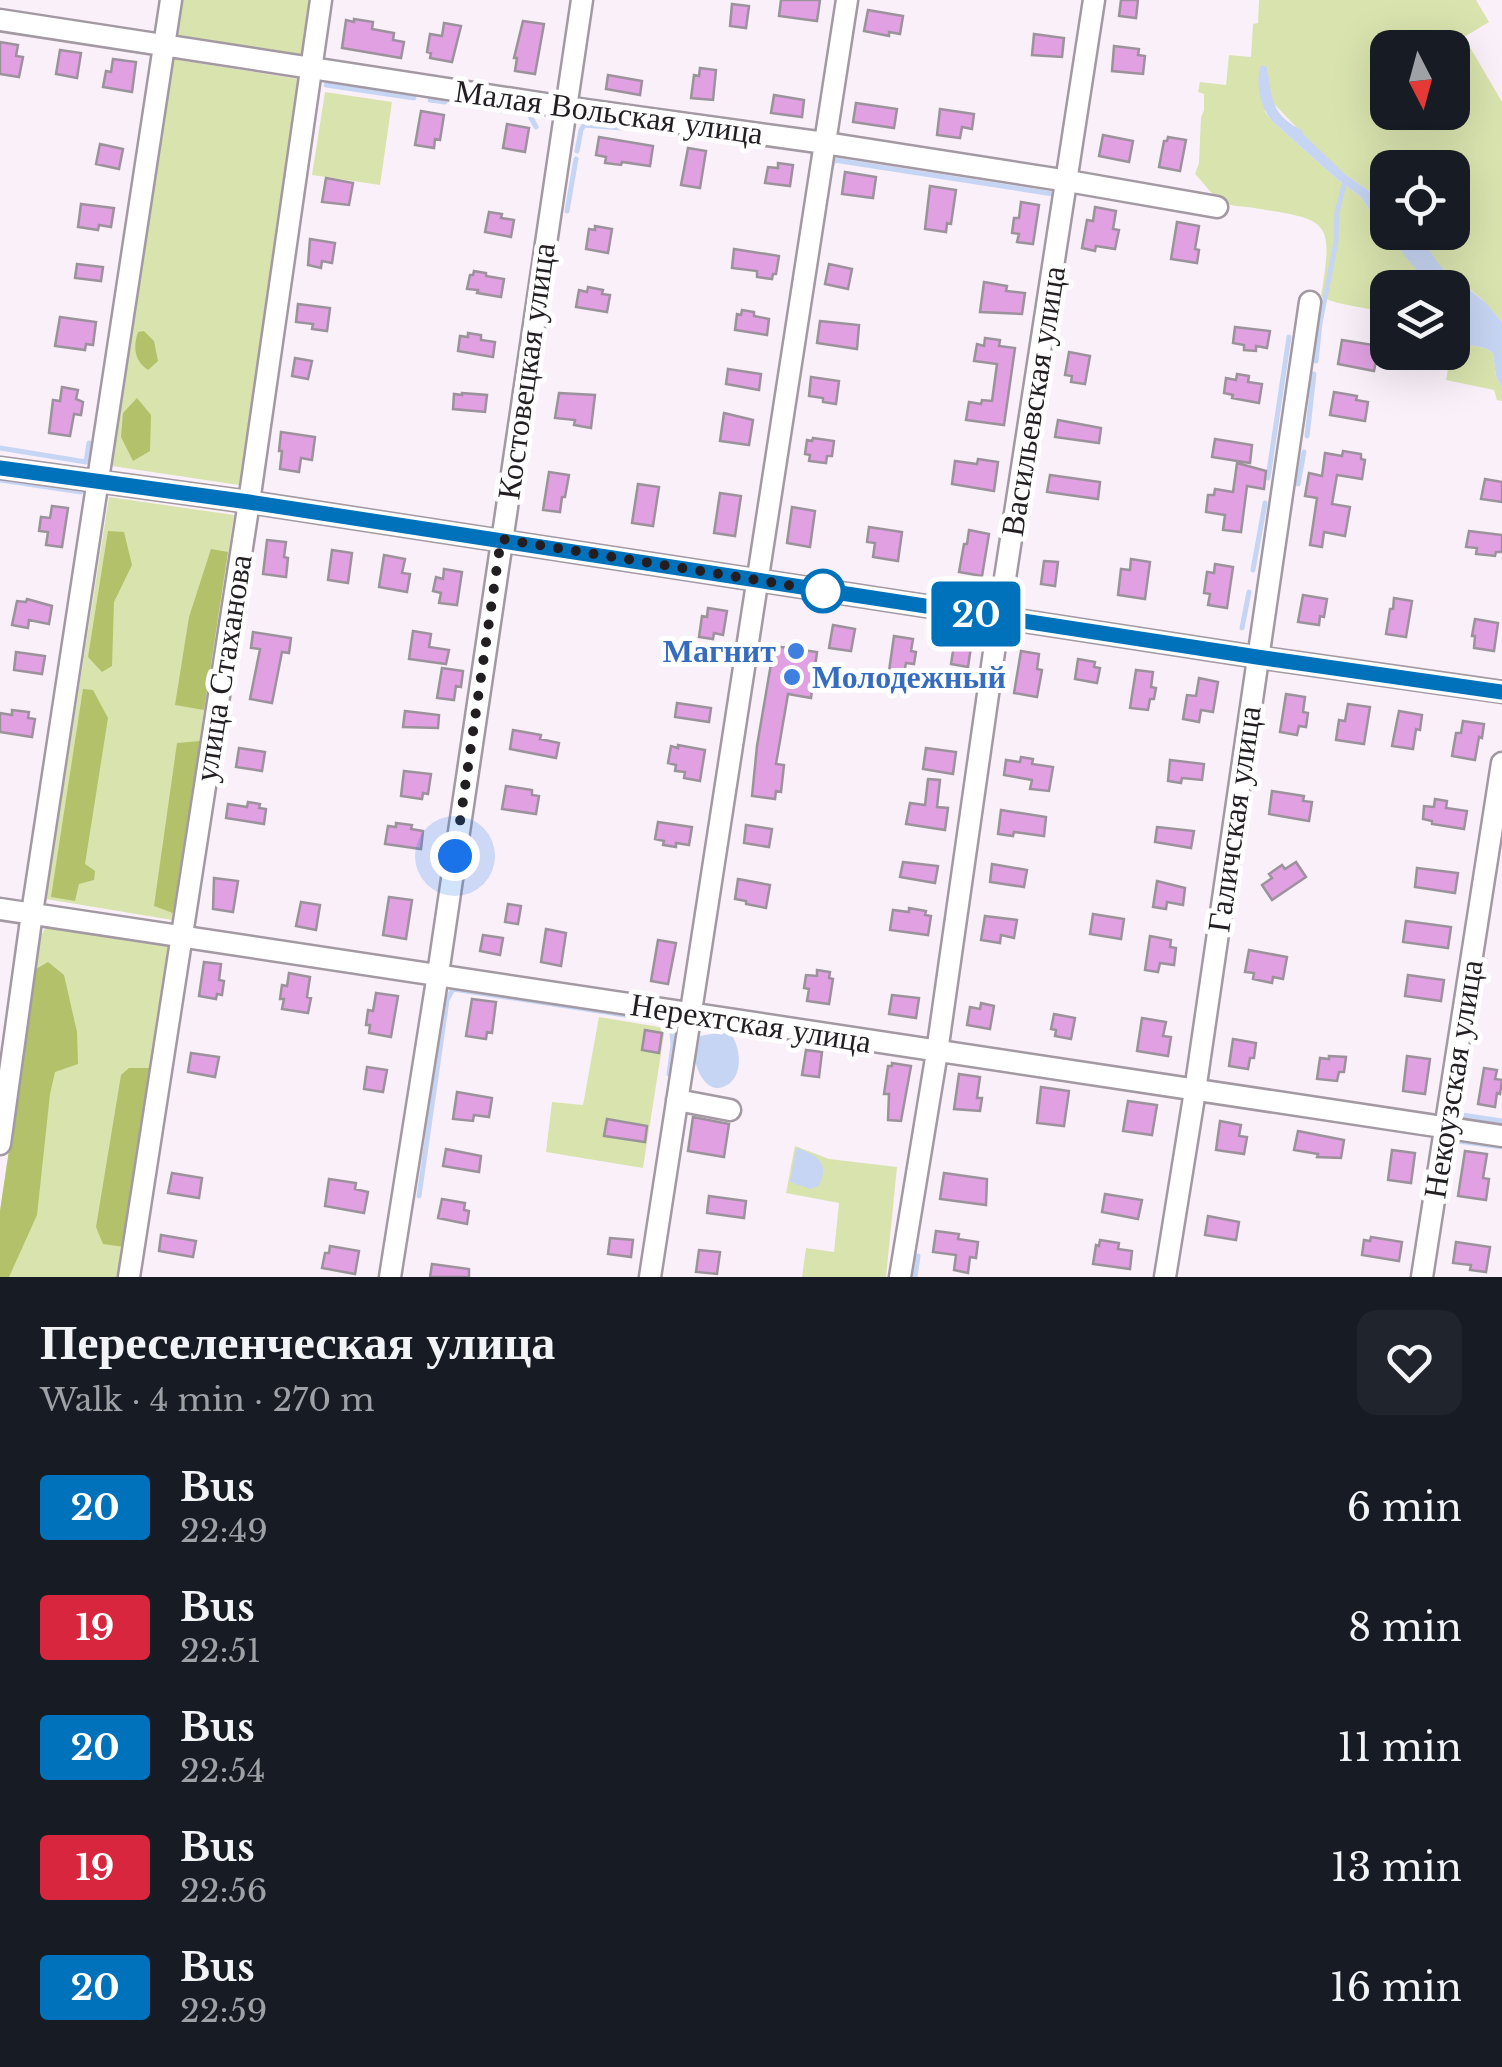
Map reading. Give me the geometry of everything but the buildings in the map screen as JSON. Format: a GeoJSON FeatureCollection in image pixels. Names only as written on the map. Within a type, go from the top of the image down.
{"type":"FeatureCollection","features":[{"type":"Feature","properties":{"kind":"street"},"geometry":{"type":"LineString","coordinates":[[0,1144],[171,0]]}},
{"type":"Feature","properties":{"kind":"street","name":"улица Стаханова"},"geometry":{"type":"LineString","coordinates":[[129,1277],[322,0]]}},
{"type":"Feature","properties":{"kind":"street","name":"Костовецкая улица"},"geometry":{"type":"LineString","coordinates":[[390,1277],[582,0]]}},
{"type":"Feature","properties":{"kind":"street"},"geometry":{"type":"LineString","coordinates":[[650,1277],[847,0]]}},
{"type":"Feature","properties":{"kind":"street","name":"Васильевская улица"},"geometry":{"type":"LineString","coordinates":[[900,1277],[1094,0]]}},
{"type":"Feature","properties":{"kind":"street","name":"Малая Вольская улица"},"geometry":{"type":"LineString","coordinates":[[0,20],[825,143],[1217,207]]}},
{"type":"Feature","properties":{"kind":"street","name":"Галичская улица"},"geometry":{"type":"LineString","coordinates":[[1165,1277],[1310,302]]}},
{"type":"Feature","properties":{"kind":"street"},"geometry":{"type":"LineString","coordinates":[[0,468],[501,539],[1502,692]]}},
{"type":"Feature","properties":{"kind":"street","name":"Некоузская улица"},"geometry":{"type":"LineString","coordinates":[[1422,1277],[1502,762]]}},
{"type":"Feature","properties":{"kind":"street","name":"Нерехтская улица"},"geometry":{"type":"LineString","coordinates":[[0,908],[1502,1136]]}},
{"type":"Feature","properties":{"kind":"street"},"geometry":{"type":"LineString","coordinates":[[676,1100],[730,1110]]}},
{"type":"Feature","properties":{"kind":"green space"},"geometry":{"type":"Polygon","coordinates":[[[180,0],[310,0],[302,55],[175,35],[180,0]]]}},
{"type":"Feature","properties":{"kind":"green space"},"geometry":{"type":"Polygon","coordinates":[[[1259,0],[1476,0],[1489,22],[1470,33],[1470,30],[1370,30],[1370,130],[1470,130],[1470,47],[1502,102],[1502,322],[1470,290],[1470,270],[1445,270],[1424,250],[1470,250],[1470,150],[1370,150],[1370,192],[1327,159],[1273,103],[1267,67],[1265,112],[1361,197],[1370,210],[1370,250],[1403,250],[1420,270],[1370,270],[1370,309],[1321,296],[1327,251],[1325,237],[1312,221],[1226,204],[1195,174],[1204,110],[1204,94],[1198,92],[1200,82],[1226,85],[1229,55],[1251,57],[1253,24],[1258,23],[1259,0]]]}},
{"type":"Feature","properties":{"kind":"green space"},"geometry":{"type":"Polygon","coordinates":[[[172,59],[299,79],[239,485],[112,466],[172,59]]]}},
{"type":"Feature","properties":{"kind":"green space"},"geometry":{"type":"Polygon","coordinates":[[[325,92],[392,102],[380,185],[312,175],[325,92]]]}},
{"type":"Feature","properties":{"kind":"green space"},"geometry":{"type":"Polygon","coordinates":[[[144,331],[154,341],[158,361],[148,370],[137,358],[135,348],[138,332],[144,331]]]}},
{"type":"Feature","properties":{"kind":"green space"},"geometry":{"type":"Polygon","coordinates":[[[1470,345],[1485,348],[1493,353],[1502,401],[1497,400],[1494,390],[1446,380],[1448,370],[1470,370],[1470,345]]]}},
{"type":"Feature","properties":{"kind":"green space"},"geometry":{"type":"Polygon","coordinates":[[[137,398],[151,415],[150,451],[133,461],[121,437],[123,413],[137,398]]]}},
{"type":"Feature","properties":{"kind":"green space"},"geometry":{"type":"Polygon","coordinates":[[[109,497],[234,515],[172,920],[46,899],[109,497]]]}},
{"type":"Feature","properties":{"kind":"green space"},"geometry":{"type":"Polygon","coordinates":[[[108,531],[124,532],[132,565],[114,602],[112,666],[102,672],[88,657],[108,531]]]}},
{"type":"Feature","properties":{"kind":"green space"},"geometry":{"type":"Polygon","coordinates":[[[211,549],[228,552],[204,710],[175,705],[189,617],[211,549]]]}},
{"type":"Feature","properties":{"kind":"green space"},"geometry":{"type":"Polygon","coordinates":[[[83,689],[93,690],[108,718],[85,864],[95,871],[94,880],[79,884],[75,901],[51,897],[83,689]]]}},
{"type":"Feature","properties":{"kind":"green space"},"geometry":{"type":"Polygon","coordinates":[[[200,741],[173,913],[154,906],[177,743],[200,741]]]}},
{"type":"Feature","properties":{"kind":"green space"},"geometry":{"type":"Polygon","coordinates":[[[46,927],[168,945],[120,1277],[0,1277],[0,1211],[40,937],[46,927]]]}},
{"type":"Feature","properties":{"kind":"green space"},"geometry":{"type":"Polygon","coordinates":[[[48,962],[64,975],[77,1032],[78,1064],[55,1072],[37,1215],[9,1277],[0,1277],[0,1211],[36,969],[48,962]]]}},
{"type":"Feature","properties":{"kind":"green space"},"geometry":{"type":"Polygon","coordinates":[[[599,1017],[665,1028],[643,1168],[546,1152],[552,1102],[583,1105],[599,1017]]]}},
{"type":"Feature","properties":{"kind":"green space"},"geometry":{"type":"Polygon","coordinates":[[[129,1068],[150,1068],[124,1247],[103,1244],[96,1227],[121,1075],[129,1068]]]}},
{"type":"Feature","properties":{"kind":"green space"},"geometry":{"type":"Polygon","coordinates":[[[795,1146],[829,1159],[897,1167],[886,1277],[802,1277],[806,1248],[834,1252],[839,1203],[786,1193],[795,1146]]]}},
{"type":"Feature","properties":{"kind":"water"},"geometry":{"type":"Polygon","coordinates":[[[1261,65],[1267,67],[1278,111],[1346,175],[1370,192],[1370,210],[1361,197],[1272,121],[1264,108],[1258,79],[1261,65]]]}},
{"type":"Feature","properties":{"kind":"water"},"geometry":{"type":"Polygon","coordinates":[[[1401,250],[1429,250],[1444,270],[1418,270],[1401,250]]]}},
{"type":"Feature","properties":{"kind":"water"},"geometry":{"type":"Polygon","coordinates":[[[1470,291],[1502,322],[1502,388],[1493,353],[1470,345],[1470,291]]]}},
{"type":"Feature","properties":{"kind":"water"},"geometry":{"type":"Polygon","coordinates":[[[728,1031],[738,1051],[736,1075],[725,1086],[712,1087],[699,1071],[696,1047],[700,1036],[728,1031]]]}},
{"type":"Feature","properties":{"kind":"water"},"geometry":{"type":"Polygon","coordinates":[[[798,1148],[812,1154],[823,1166],[819,1186],[810,1189],[790,1182],[798,1148]]]}},
{"type":"Feature","properties":{"kind":"waterway"},"geometry":{"type":"LineString","coordinates":[[326,85],[414,98]]}},
{"type":"Feature","properties":{"kind":"waterway"},"geometry":{"type":"LineString","coordinates":[[430,100],[445,102]]}},
{"type":"Feature","properties":{"kind":"waterway"},"geometry":{"type":"LineString","coordinates":[[466,105],[529,114],[536,127]]}},
{"type":"Feature","properties":{"kind":"waterway"},"geometry":{"type":"LineString","coordinates":[[577,151],[584,125],[622,128]]}},
{"type":"Feature","properties":{"kind":"waterway"},"geometry":{"type":"LineString","coordinates":[[567,211],[576,159]]}},
{"type":"Feature","properties":{"kind":"waterway"},"geometry":{"type":"LineString","coordinates":[[830,170],[834,160],[1053,194]]}},
{"type":"Feature","properties":{"kind":"waterway"},"geometry":{"type":"LineString","coordinates":[[1316,361],[1344,185]]}},
{"type":"Feature","properties":{"kind":"waterway"},"geometry":{"type":"LineString","coordinates":[[1268,478],[1289,337]]}},
{"type":"Feature","properties":{"kind":"waterway"},"geometry":{"type":"LineString","coordinates":[[1307,436],[1314,374]]}},
{"type":"Feature","properties":{"kind":"waterway"},"geometry":{"type":"LineString","coordinates":[[0,448],[86,462],[89,443]]}},
{"type":"Feature","properties":{"kind":"waterway"},"geometry":{"type":"LineString","coordinates":[[1298,484],[1304,452]]}},
{"type":"Feature","properties":{"kind":"waterway"},"geometry":{"type":"LineString","coordinates":[[0,480],[81,492]]}},
{"type":"Feature","properties":{"kind":"waterway"},"geometry":{"type":"LineString","coordinates":[[1253,570],[1265,503]]}},
{"type":"Feature","properties":{"kind":"waterway"},"geometry":{"type":"LineString","coordinates":[[1242,628],[1249,592]]}},
{"type":"Feature","properties":{"kind":"waterway"},"geometry":{"type":"LineString","coordinates":[[419,1196],[447,1000],[453,989],[671,1022],[669,1074]]}},
{"type":"Feature","properties":{"kind":"waterway"},"geometry":{"type":"LineString","coordinates":[[1462,1115],[1502,1121]]}},
{"type":"Feature","properties":{"kind":"waterway"},"geometry":{"type":"LineString","coordinates":[[1458,1141],[1502,1147]]}},
{"type":"Feature","properties":{"kind":"waterway"},"geometry":{"type":"LineString","coordinates":[[915,1277],[918,1256]]}},
{"type":"Feature","properties":{"kind":"bus line","name":"20"},"geometry":{"type":"LineString","coordinates":[[0,468],[501,539],[1502,692]]}},
{"type":"Feature","properties":{"kind":"place","name":"Магнит"},"geometry":{"type":"Point","coordinates":[796,651]}},
{"type":"Feature","properties":{"kind":"place","name":"Молодежный"},"geometry":{"type":"Point","coordinates":[792,677]}},
{"type":"Feature","properties":{"kind":"route"},"geometry":{"type":"LineString","coordinates":[[455,856],[501,539],[823,591]]}}]}
